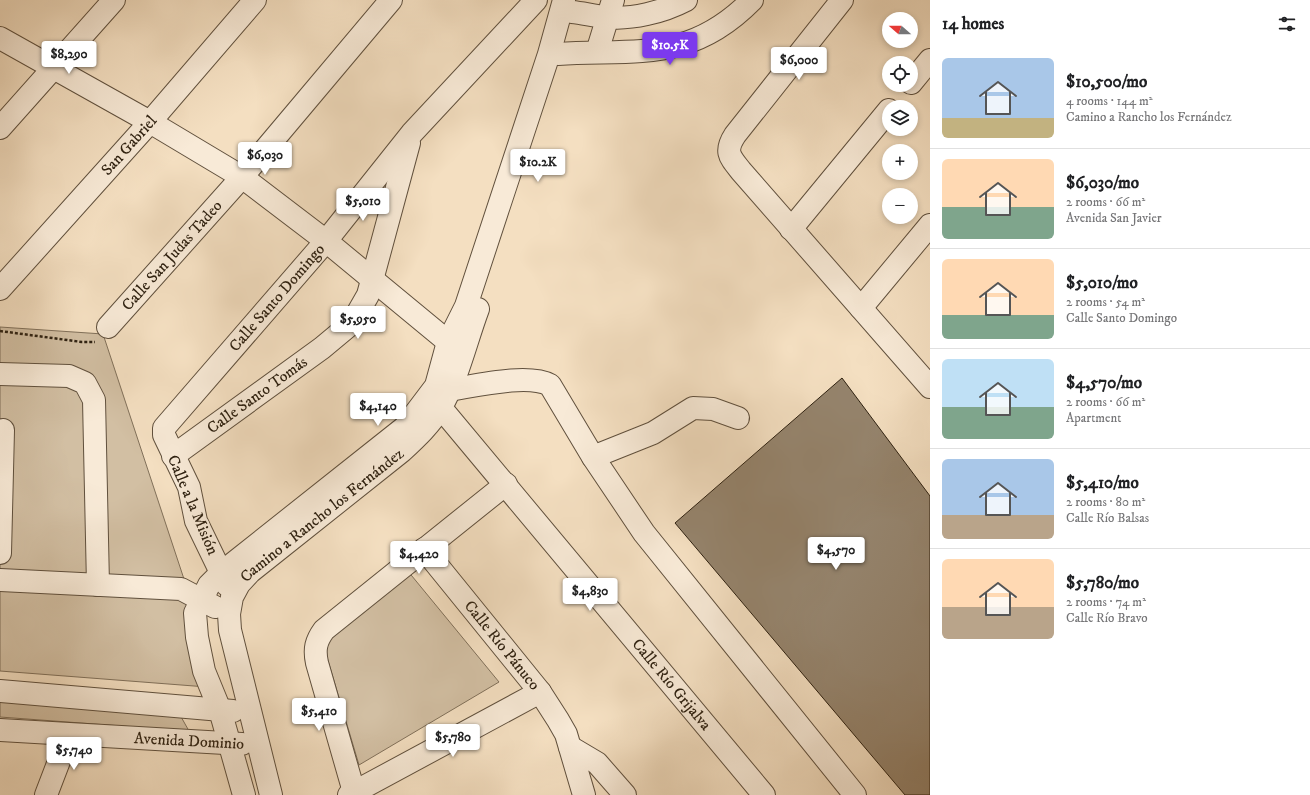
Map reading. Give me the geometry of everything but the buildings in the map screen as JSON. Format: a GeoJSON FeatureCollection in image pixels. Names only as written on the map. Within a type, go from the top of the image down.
{"type":"FeatureCollection","features":[{"type":"Feature","properties":{"kind":"street"},"geometry":{"type":"LineString","coordinates":[[0,128],[114,0]]}},
{"type":"Feature","properties":{"kind":"street","name":"San Gabriel"},"geometry":{"type":"LineString","coordinates":[[0,289],[150,122],[255,0]]}},
{"type":"Feature","properties":{"kind":"street","name":"Calle San Judas Tadeo"},"geometry":{"type":"LineString","coordinates":[[101,334],[242,177],[391,0]]}},
{"type":"Feature","properties":{"kind":"street","name":"Calle Santo Domingo"},"geometry":{"type":"LineString","coordinates":[[164,435],[164,428],[168,423],[326,241],[412,133],[536,0]]}},
{"type":"Feature","properties":{"kind":"street"},"geometry":{"type":"LineString","coordinates":[[244,795],[228,743],[220,710],[204,671],[197,637],[195,613],[209,585],[405,427],[436,386],[455,348],[466,306],[549,54],[571,4],[610,9],[636,15],[671,8],[686,0]]}},
{"type":"Feature","properties":{"kind":"street"},"geometry":{"type":"LineString","coordinates":[[558,54],[638,52],[665,49],[688,44],[739,14],[752,0]]}},
{"type":"Feature","properties":{"kind":"street"},"geometry":{"type":"LineString","coordinates":[[842,0],[729,145],[729,153],[737,166],[791,229],[930,387]]}},
{"type":"Feature","properties":{"kind":"street","name":"Camino a Rancho los Fernández"},"geometry":{"type":"LineString","coordinates":[[230,605],[239,584],[250,572],[402,451],[425,429],[445,399],[455,348],[510,219],[571,4]]}},
{"type":"Feature","properties":{"kind":"street"},"geometry":{"type":"LineString","coordinates":[[597,52],[610,9]]}},
{"type":"Feature","properties":{"kind":"street"},"geometry":{"type":"LineString","coordinates":[[0,38],[150,122],[242,177],[326,241],[455,348]]}},
{"type":"Feature","properties":{"kind":"street"},"geometry":{"type":"LineString","coordinates":[[918,74],[930,60]]}},
{"type":"Feature","properties":{"kind":"street"},"geometry":{"type":"LineString","coordinates":[[897,100],[903,92]]}},
{"type":"Feature","properties":{"kind":"street"},"geometry":{"type":"LineString","coordinates":[[791,229],[882,118]]}},
{"type":"Feature","properties":{"kind":"street","name":"Calle Santo Tomás"},"geometry":{"type":"LineString","coordinates":[[173,456],[339,335],[352,323],[368,295],[412,133]]}},
{"type":"Feature","properties":{"kind":"street"},"geometry":{"type":"LineString","coordinates":[[861,308],[930,225]]}},
{"type":"Feature","properties":{"kind":"street"},"geometry":{"type":"LineString","coordinates":[[0,374],[70,376],[86,383],[94,400],[98,585]]}},
{"type":"Feature","properties":{"kind":"street"},"geometry":{"type":"LineString","coordinates":[[445,399],[529,379],[543,381],[550,385],[593,457],[644,533],[855,795]]}},
{"type":"Feature","properties":{"kind":"street","name":"Calle Río Grijalva"},"geometry":{"type":"LineString","coordinates":[[445,399],[506,484],[764,795]]}},
{"type":"Feature","properties":{"kind":"street"},"geometry":{"type":"LineString","coordinates":[[593,457],[653,433],[693,408],[713,409],[738,418]]}},
{"type":"Feature","properties":{"kind":"street"},"geometry":{"type":"LineString","coordinates":[[0,553],[3,430]]}},
{"type":"Feature","properties":{"kind":"street","name":"Calle a la Misión"},"geometry":{"type":"LineString","coordinates":[[164,435],[189,487],[196,521],[222,573],[230,605]]}},
{"type":"Feature","properties":{"kind":"street"},"geometry":{"type":"LineString","coordinates":[[506,484],[324,630],[316,643],[315,652],[351,794],[540,692]]}},
{"type":"Feature","properties":{"kind":"street","name":"Calle Río Pánuco"},"geometry":{"type":"LineString","coordinates":[[424,549],[540,692],[558,720],[570,747],[584,795]]}},
{"type":"Feature","properties":{"kind":"street"},"geometry":{"type":"LineString","coordinates":[[0,580],[180,589],[202,600],[230,605],[233,646],[271,795]]}},
{"type":"Feature","properties":{"kind":"street","name":"Avenida Dominio"},"geometry":{"type":"LineString","coordinates":[[0,691],[250,712]]}},
{"type":"Feature","properties":{"kind":"street","name":"Avenida Dominio"},"geometry":{"type":"LineString","coordinates":[[0,730],[69,735],[258,744]]}},
{"type":"Feature","properties":{"kind":"street"},"geometry":{"type":"LineString","coordinates":[[46,795],[69,735]]}},
{"type":"Feature","properties":{"kind":"street"},"geometry":{"type":"LineString","coordinates":[[570,747],[597,763],[625,795]]}},
{"type":"Feature","properties":{"kind":"path"},"geometry":{"type":"LineString","coordinates":[[0,331],[82,342],[101,334]]}},
{"type":"Feature","properties":{"kind":"shaded area"},"geometry":{"type":"Polygon","coordinates":[[[0,327],[103,334],[220,688],[0,671],[0,327]]]}},
{"type":"Feature","properties":{"kind":"shaded area"},"geometry":{"type":"Polygon","coordinates":[[[407,570],[499,682],[359,765],[321,637],[407,570]]]}},
{"type":"Feature","properties":{"kind":"shaded area"},"geometry":{"type":"Polygon","coordinates":[[[0,700],[180,715],[189,731],[0,717],[0,700]]]}}]}
